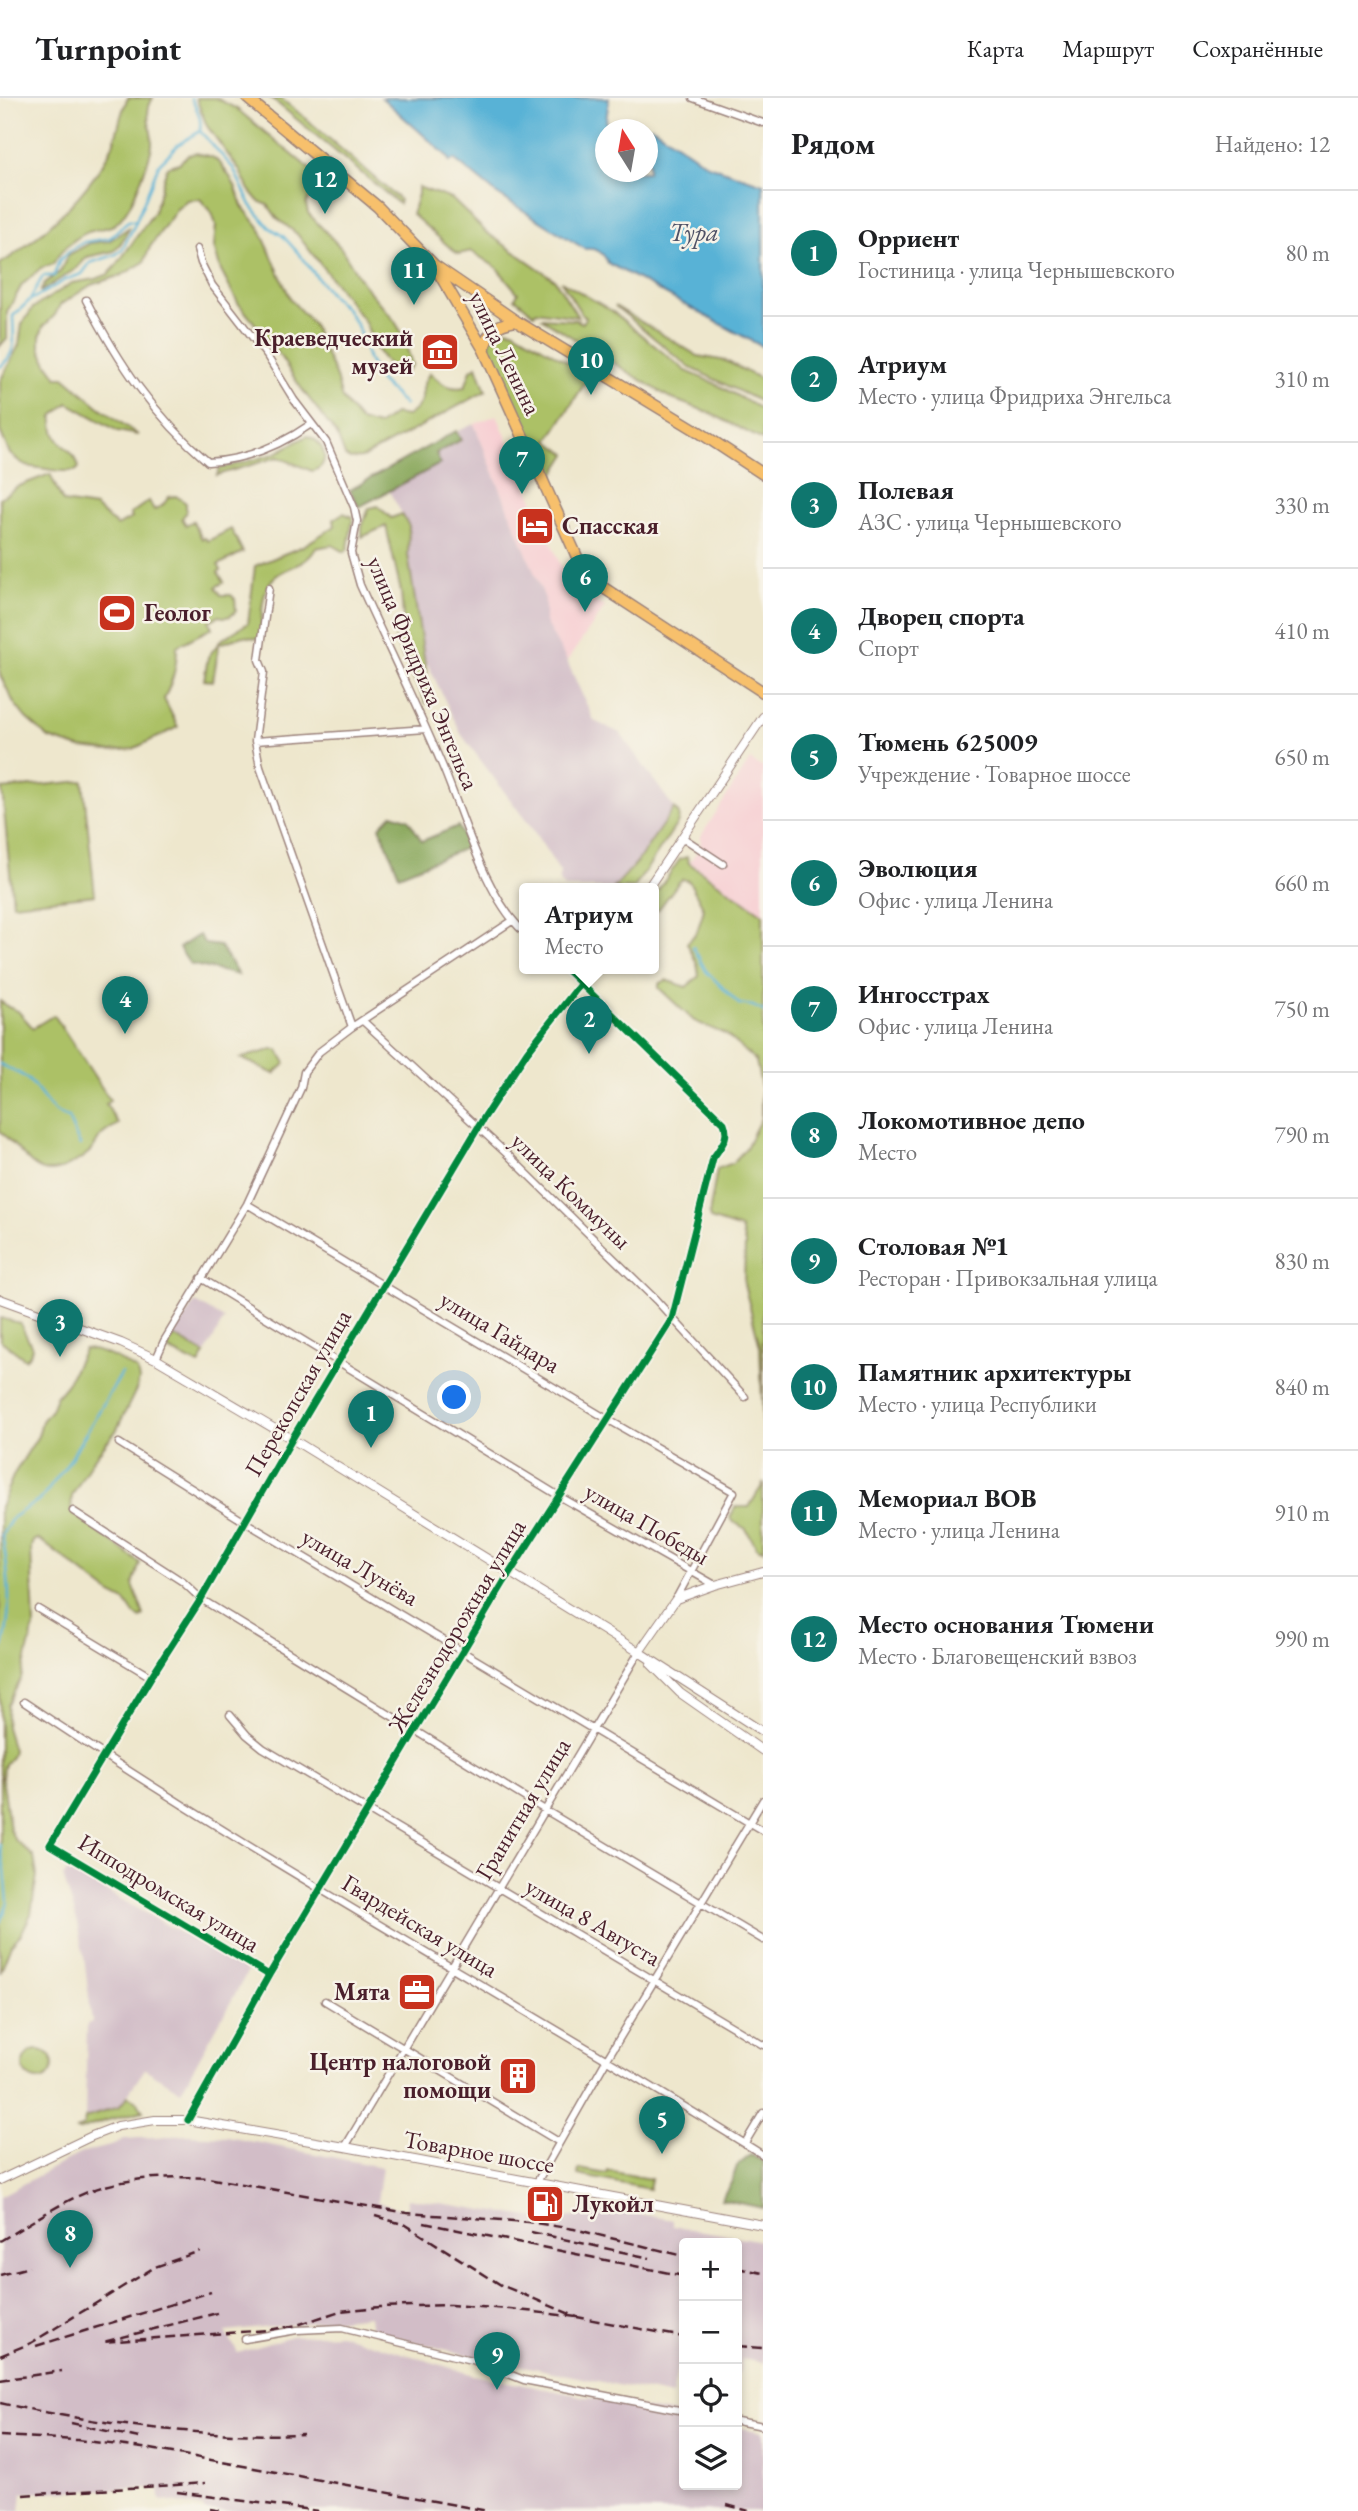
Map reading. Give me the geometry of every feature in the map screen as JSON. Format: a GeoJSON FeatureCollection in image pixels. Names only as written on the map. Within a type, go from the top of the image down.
{"type":"FeatureCollection","features":[{"type":"Feature","properties":{"kind":"main road"},"geometry":{"type":"LineString","coordinates":[[247,98],[378,207],[434,265],[516,321],[763,474]]}},
{"type":"Feature","properties":{"kind":"main road","name":"улица Ленина"},"geometry":{"type":"LineString","coordinates":[[434,265],[484,350],[582,568],[590,579],[763,692]]}},
{"type":"Feature","properties":{"kind":"main road"},"geometry":{"type":"LineString","coordinates":[[484,350],[487,335],[493,328],[516,321]]}},
{"type":"Feature","properties":{"kind":"street"},"geometry":{"type":"LineString","coordinates":[[693,98],[763,123]]}},
{"type":"Feature","properties":{"kind":"street","name":"улица Фридриха Энгельса"},"geometry":{"type":"LineString","coordinates":[[197,249],[212,285],[267,356],[326,442],[355,507],[357,521],[352,564],[360,585],[426,729],[487,875],[512,921],[519,927]]}},
{"type":"Feature","properties":{"kind":"street"},"geometry":{"type":"LineString","coordinates":[[86,300],[112,348],[153,407],[178,437],[208,462],[226,461],[250,454],[294,436],[312,425]]}},
{"type":"Feature","properties":{"kind":"street"},"geometry":{"type":"LineString","coordinates":[[270,588],[259,660],[264,672],[256,741],[260,767],[352,1027]]}},
{"type":"Feature","properties":{"kind":"street"},"geometry":{"type":"LineString","coordinates":[[651,883],[763,717]]}},
{"type":"Feature","properties":{"kind":"street"},"geometry":{"type":"LineString","coordinates":[[256,741],[426,729]]}},
{"type":"Feature","properties":{"kind":"street"},"geometry":{"type":"LineString","coordinates":[[682,837],[723,864]]}},
{"type":"Feature","properties":{"kind":"street"},"geometry":{"type":"LineString","coordinates":[[156,1359],[247,1203],[301,1088],[304,1072],[319,1052],[352,1027],[512,921]]}},
{"type":"Feature","properties":{"kind":"street"},"geometry":{"type":"LineString","coordinates":[[571,974],[582,984]]}},
{"type":"Feature","properties":{"kind":"street","name":"Перекопская улица"},"geometry":{"type":"LineString","coordinates":[[50,1845],[151,1677],[201,1600],[292,1439],[478,1129],[527,1052],[589,974]]}},
{"type":"Feature","properties":{"kind":"street","name":"Железнодорожная улица"},"geometry":{"type":"LineString","coordinates":[[188,2120],[320,1888],[509,1573],[672,1319],[713,1158],[726,1140],[727,1131],[724,1123],[582,984]]}},
{"type":"Feature","properties":{"kind":"street","name":"улица Коммуны"},"geometry":{"type":"LineString","coordinates":[[363,1021],[507,1154],[656,1300],[745,1397]]}},
{"type":"Feature","properties":{"kind":"street","name":"улица Гайдара"},"geometry":{"type":"LineString","coordinates":[[247,1203],[734,1492]]}},
{"type":"Feature","properties":{"kind":"street","name":"улица Победы"},"geometry":{"type":"LineString","coordinates":[[201,1278],[559,1496],[715,1585]]}},
{"type":"Feature","properties":{"kind":"street"},"geometry":{"type":"LineString","coordinates":[[0,1299],[121,1343],[156,1359],[292,1439],[639,1652],[763,1732]]}},
{"type":"Feature","properties":{"kind":"street","name":"улица Лунёва"},"geometry":{"type":"LineString","coordinates":[[119,1443],[246,1522],[763,1831]]}},
{"type":"Feature","properties":{"kind":"street","name":"Гранитная улица"},"geometry":{"type":"LineString","coordinates":[[345,2147],[593,1728],[639,1652],[676,1599],[734,1492]]}},
{"type":"Feature","properties":{"kind":"street"},"geometry":{"type":"LineString","coordinates":[[73,1511],[183,1582],[201,1600],[763,1940]]}},
{"type":"Feature","properties":{"kind":"street"},"geometry":{"type":"LineString","coordinates":[[676,1599],[761,1573]]}},
{"type":"Feature","properties":{"kind":"street"},"geometry":{"type":"LineString","coordinates":[[38,1609],[151,1677]]}},
{"type":"Feature","properties":{"kind":"street"},"geometry":{"type":"LineString","coordinates":[[639,1652],[680,1693],[763,1751]]}},
{"type":"Feature","properties":{"kind":"street","name":"Гвардейская улица"},"geometry":{"type":"LineString","coordinates":[[24,1702],[105,1756],[320,1888],[763,2155]]}},
{"type":"Feature","properties":{"kind":"street","name":"улица 8 Августа"},"geometry":{"type":"LineString","coordinates":[[230,1715],[247,1735],[263,1748],[763,2045]]}},
{"type":"Feature","properties":{"kind":"street"},"geometry":{"type":"LineString","coordinates":[[537,2182],[607,2059],[763,1800]]}},
{"type":"Feature","properties":{"kind":"street","name":"Ипподромская улица"},"geometry":{"type":"LineString","coordinates":[[50,1845],[269,1975]]}},
{"type":"Feature","properties":{"kind":"street"},"geometry":{"type":"LineString","coordinates":[[325,2001],[559,2142]]}},
{"type":"Feature","properties":{"kind":"street"},"geometry":{"type":"LineString","coordinates":[[745,2143],[763,2113]]}},
{"type":"Feature","properties":{"kind":"street","name":"Товарное шоссе"},"geometry":{"type":"LineString","coordinates":[[0,2180],[82,2140],[118,2126],[155,2120],[188,2120],[763,2225]]}},
{"type":"Feature","properties":{"kind":"street"},"geometry":{"type":"LineString","coordinates":[[244,2339],[297,2330],[342,2328],[475,2361],[524,2380],[679,2410]]}},
{"type":"Feature","properties":{"kind":"street"},"geometry":{"type":"LineString","coordinates":[[742,2422],[763,2426]]}},
{"type":"Feature","properties":{"kind":"shaded area"},"geometry":{"type":"Polygon","coordinates":[[[497,415],[569,585],[605,607],[567,661],[544,622],[545,599],[474,424],[497,415]]]}},
{"type":"Feature","properties":{"kind":"shaded area"},"geometry":{"type":"Polygon","coordinates":[[[474,424],[545,599],[545,622],[567,661],[594,721],[620,733],[674,808],[637,862],[618,883],[560,883],[560,872],[533,830],[461,734],[422,652],[408,555],[409,526],[389,491],[440,463],[437,454],[462,441],[458,431],[474,424]]]}},
{"type":"Feature","properties":{"kind":"shaded area"},"geometry":{"type":"Polygon","coordinates":[[[750,760],[763,768],[763,913],[690,862],[700,847],[701,836],[750,760]]]}},
{"type":"Feature","properties":{"kind":"shaded area"},"geometry":{"type":"Polygon","coordinates":[[[195,1302],[224,1319],[205,1354],[173,1336],[195,1302]]]}},
{"type":"Feature","properties":{"kind":"shaded area"},"geometry":{"type":"Polygon","coordinates":[[[69,1870],[248,1971],[181,2091],[145,2069],[119,2107],[85,2118],[87,2024],[92,2022],[84,1957],[63,1876],[69,1870]]]}},
{"type":"Feature","properties":{"kind":"shaded area"},"geometry":{"type":"Polygon","coordinates":[[[188,2135],[228,2137],[382,2167],[377,2202],[406,2210],[408,2198],[536,2218],[577,2217],[585,2204],[673,2220],[673,2226],[763,2241],[763,2363],[742,2359],[742,2238],[679,2238],[679,2365],[672,2396],[464,2354],[371,2331],[369,2316],[226,2332],[238,2353],[291,2336],[340,2334],[474,2375],[679,2415],[679,2490],[742,2490],[742,2428],[763,2432],[763,2511],[204,2511],[204,2508],[160,2500],[160,2489],[149,2488],[22,2493],[20,2511],[0,2511],[0,2196],[81,2153],[114,2145],[124,2139],[188,2135]]]}},
{"type":"Feature","properties":{"kind":"green space"},"geometry":{"type":"Polygon","coordinates":[[[128,98],[153,98],[148,110],[151,151],[130,205],[114,225],[78,237],[63,250],[53,264],[41,268],[22,285],[7,312],[7,338],[0,346],[0,264],[47,228],[90,182],[111,149],[128,98]]]}},
{"type":"Feature","properties":{"kind":"green space"},"geometry":{"type":"Polygon","coordinates":[[[196,98],[216,98],[237,109],[311,170],[318,181],[306,203],[308,213],[341,248],[363,284],[394,320],[403,335],[412,365],[405,372],[394,370],[384,360],[375,347],[365,322],[297,234],[249,190],[240,171],[207,126],[196,98]]]}},
{"type":"Feature","properties":{"kind":"green space"},"geometry":{"type":"Polygon","coordinates":[[[271,98],[280,98],[303,116],[400,200],[399,204],[271,98]]]}},
{"type":"Feature","properties":{"kind":"green space"},"geometry":{"type":"Polygon","coordinates":[[[196,153],[212,157],[230,177],[242,206],[259,227],[291,300],[312,323],[336,377],[342,399],[360,421],[378,426],[394,414],[407,416],[419,405],[430,373],[446,385],[454,388],[465,387],[471,370],[477,366],[486,391],[362,458],[350,459],[345,456],[337,435],[274,347],[238,303],[221,271],[214,247],[216,225],[212,213],[200,199],[187,200],[177,209],[150,247],[144,262],[122,275],[91,285],[60,305],[55,315],[43,327],[40,337],[40,348],[57,377],[64,377],[138,435],[118,431],[68,403],[53,416],[53,427],[59,441],[73,455],[79,468],[75,471],[59,471],[26,466],[10,454],[0,431],[0,381],[19,345],[22,324],[33,308],[72,283],[109,274],[154,212],[167,167],[196,153]]]}},
{"type":"Feature","properties":{"kind":"green space"},"geometry":{"type":"Polygon","coordinates":[[[418,187],[452,199],[486,232],[555,280],[578,317],[536,311],[534,314],[515,298],[518,293],[497,268],[471,251],[459,254],[455,252],[412,214],[418,187]]]}},
{"type":"Feature","properties":{"kind":"green space"},"geometry":{"type":"Polygon","coordinates":[[[130,227],[114,251],[87,257],[77,268],[40,292],[45,283],[60,272],[68,255],[90,243],[109,241],[130,227]]]}},
{"type":"Feature","properties":{"kind":"green space"},"geometry":{"type":"Polygon","coordinates":[[[561,281],[612,311],[686,371],[763,410],[763,440],[708,412],[672,399],[541,318],[576,320],[582,323],[586,317],[561,281]]]}},
{"type":"Feature","properties":{"kind":"green space"},"geometry":{"type":"Polygon","coordinates":[[[615,306],[698,356],[726,361],[763,380],[763,403],[689,367],[615,306]]]}},
{"type":"Feature","properties":{"kind":"green space"},"geometry":{"type":"Polygon","coordinates":[[[502,329],[513,330],[590,375],[548,441],[567,454],[549,482],[489,349],[490,339],[502,329]]]}},
{"type":"Feature","properties":{"kind":"green space"},"geometry":{"type":"Polygon","coordinates":[[[456,431],[461,440],[436,453],[440,464],[359,507],[350,490],[456,431]]]}},
{"type":"Feature","properties":{"kind":"green space"},"geometry":{"type":"Polygon","coordinates":[[[307,436],[318,442],[324,453],[319,468],[312,471],[278,457],[217,475],[219,469],[274,454],[307,436]]]}},
{"type":"Feature","properties":{"kind":"green space","name":"Геолог"},"geometry":{"type":"Polygon","coordinates":[[[50,474],[63,502],[95,507],[117,526],[132,518],[130,514],[149,501],[154,510],[162,506],[169,497],[176,496],[186,503],[186,513],[182,518],[186,525],[193,521],[202,539],[208,541],[231,529],[243,552],[218,565],[221,570],[218,572],[224,582],[216,587],[221,595],[231,595],[235,599],[236,611],[229,617],[219,616],[209,621],[212,628],[177,646],[174,673],[164,699],[178,727],[133,749],[109,751],[80,748],[49,738],[26,718],[14,703],[0,675],[0,498],[19,486],[50,474]]]}},
{"type":"Feature","properties":{"kind":"green space"},"geometry":{"type":"Polygon","coordinates":[[[378,506],[391,518],[402,514],[409,526],[408,555],[430,696],[426,703],[395,640],[404,629],[401,592],[386,526],[362,537],[362,527],[369,508],[378,506]]]}},
{"type":"Feature","properties":{"kind":"green space"},"geometry":{"type":"Polygon","coordinates":[[[343,513],[353,517],[345,552],[332,545],[316,548],[305,560],[273,578],[264,597],[261,639],[243,636],[219,644],[213,681],[204,680],[208,657],[221,640],[248,623],[255,566],[303,546],[335,526],[334,519],[343,513]]]}},
{"type":"Feature","properties":{"kind":"green space"},"geometry":{"type":"Polygon","coordinates":[[[83,781],[95,895],[13,904],[2,789],[83,781]]]}},
{"type":"Feature","properties":{"kind":"green space"},"geometry":{"type":"Polygon","coordinates":[[[674,808],[679,814],[678,822],[637,883],[618,883],[637,862],[674,808]]]}},
{"type":"Feature","properties":{"kind":"green space"},"geometry":{"type":"Polygon","coordinates":[[[392,814],[408,819],[422,841],[458,826],[468,847],[399,875],[380,827],[392,814]]]}},
{"type":"Feature","properties":{"kind":"green space"},"geometry":{"type":"Polygon","coordinates":[[[687,857],[689,863],[763,914],[763,1427],[760,1347],[744,1284],[745,1244],[741,1229],[710,1219],[709,1215],[717,1169],[733,1163],[746,1148],[761,1118],[761,1086],[756,1061],[727,1035],[694,1021],[659,988],[659,984],[666,980],[686,987],[699,976],[697,964],[687,943],[697,932],[704,909],[689,881],[683,879],[679,882],[659,909],[659,889],[680,859],[687,857]]]}},
{"type":"Feature","properties":{"kind":"green space"},"geometry":{"type":"Polygon","coordinates":[[[199,935],[205,944],[220,946],[238,975],[190,964],[179,948],[199,935]]]}},
{"type":"Feature","properties":{"kind":"green space"},"geometry":{"type":"Polygon","coordinates":[[[0,1001],[18,1011],[33,1028],[54,1015],[110,1100],[106,1104],[118,1124],[102,1135],[87,1154],[71,1165],[48,1171],[39,1168],[0,1131],[0,1001]]]}},
{"type":"Feature","properties":{"kind":"green space"},"geometry":{"type":"Polygon","coordinates":[[[278,1050],[286,1063],[274,1074],[241,1058],[278,1050]]]}},
{"type":"Feature","properties":{"kind":"green space"},"geometry":{"type":"Polygon","coordinates":[[[0,1318],[20,1323],[32,1347],[30,1355],[25,1359],[0,1340],[0,1318]]]}},
{"type":"Feature","properties":{"kind":"green space"},"geometry":{"type":"Polygon","coordinates":[[[173,1336],[205,1354],[199,1365],[166,1349],[173,1336]]]}},
{"type":"Feature","properties":{"kind":"green space"},"geometry":{"type":"Polygon","coordinates":[[[84,1349],[104,1353],[137,1370],[139,1380],[116,1431],[91,1462],[72,1496],[71,1512],[140,1563],[133,1585],[144,1615],[141,1618],[134,1614],[125,1601],[111,1594],[44,1543],[37,1539],[33,1541],[34,1626],[21,1679],[8,1704],[6,1727],[13,1750],[5,1764],[2,1777],[10,1829],[14,1839],[34,1857],[37,1875],[31,1914],[21,1934],[11,1945],[0,1973],[0,1507],[14,1474],[38,1436],[42,1421],[67,1384],[84,1349]]]}},
{"type":"Feature","properties":{"kind":"green space"},"geometry":{"type":"Polygon","coordinates":[[[763,1484],[763,1550],[757,1548],[746,1529],[730,1518],[735,1507],[749,1507],[763,1484]]]}},
{"type":"Feature","properties":{"kind":"green space"},"geometry":{"type":"Polygon","coordinates":[[[38,2050],[48,2055],[53,2065],[48,2075],[38,2080],[28,2075],[23,2065],[28,2055],[38,2050]]]}},
{"type":"Feature","properties":{"kind":"green space"},"geometry":{"type":"Polygon","coordinates":[[[128,2096],[138,2102],[143,2111],[76,2130],[84,2125],[85,2118],[119,2107],[128,2096]]]}},
{"type":"Feature","properties":{"kind":"green space"},"geometry":{"type":"Polygon","coordinates":[[[751,2155],[763,2161],[763,2208],[721,2199],[737,2166],[751,2155]]]}},
{"type":"Feature","properties":{"kind":"green space"},"geometry":{"type":"Polygon","coordinates":[[[579,2169],[651,2179],[649,2189],[578,2175],[579,2169]]]}},
{"type":"Feature","properties":{"kind":"water","name":"Тура"},"geometry":{"type":"Polygon","coordinates":[[[382,98],[609,98],[606,119],[595,119],[595,182],[658,182],[658,131],[708,165],[763,184],[763,347],[608,263],[599,252],[585,249],[497,194],[454,159],[450,162],[447,156],[382,98]]]}},
{"type":"Feature","properties":{"kind":"waterway"},"geometry":{"type":"LineString","coordinates":[[191,98],[200,118],[200,131],[233,168],[251,205],[269,227],[283,236],[330,294],[346,309],[357,325],[369,361],[380,381],[405,405]]}},
{"type":"Feature","properties":{"kind":"waterway"},"geometry":{"type":"LineString","coordinates":[[0,367],[12,349],[13,316],[29,301],[43,276],[54,276],[59,261],[84,242],[110,238],[128,221],[136,221],[159,164],[179,144],[200,131]]}},
{"type":"Feature","properties":{"kind":"waterway"},"geometry":{"type":"LineString","coordinates":[[29,301],[65,280],[82,274],[90,263],[122,250],[136,222]]}},
{"type":"Feature","properties":{"kind":"waterway"},"geometry":{"type":"LineString","coordinates":[[693,947],[706,971],[739,1004],[763,1011]]}},
{"type":"Feature","properties":{"kind":"waterway"},"geometry":{"type":"LineString","coordinates":[[0,1064],[26,1078],[55,1111],[68,1118],[80,1145]]}},
{"type":"Feature","properties":{"kind":"waterway"},"geometry":{"type":"LineString","coordinates":[[0,1656],[9,1610],[2,1534],[13,1517],[42,1498],[66,1466],[122,1373]]}},
{"type":"Feature","properties":{"kind":"waterway"},"geometry":{"type":"LineString","coordinates":[[0,1845],[8,1902],[0,1923]]}},
{"type":"Feature","properties":{"kind":"railway"},"geometry":{"type":"LineString","coordinates":[[0,2241],[67,2201],[104,2186],[149,2178],[194,2177],[407,2213],[528,2222],[574,2229],[679,2255]]}},
{"type":"Feature","properties":{"kind":"railway"},"geometry":{"type":"LineString","coordinates":[[375,2216],[406,2225],[501,2285],[577,2317],[679,2336]]}},
{"type":"Feature","properties":{"kind":"railway"},"geometry":{"type":"LineString","coordinates":[[424,2223],[679,2275]]}},
{"type":"Feature","properties":{"kind":"railway"},"geometry":{"type":"LineString","coordinates":[[531,2232],[650,2258]]}},
{"type":"Feature","properties":{"kind":"railway"},"geometry":{"type":"LineString","coordinates":[[0,2356],[31,2343],[155,2267],[200,2251]]}},
{"type":"Feature","properties":{"kind":"railway"},"geometry":{"type":"LineString","coordinates":[[0,2275],[29,2267]]}},
{"type":"Feature","properties":{"kind":"railway"},"geometry":{"type":"LineString","coordinates":[[742,2269],[763,2273]]}},
{"type":"Feature","properties":{"kind":"railway"},"geometry":{"type":"LineString","coordinates":[[36,2346],[211,2292]]}},
{"type":"Feature","properties":{"kind":"railway"},"geometry":{"type":"LineString","coordinates":[[217,2313],[103,2342],[269,2330],[297,2325],[340,2311],[380,2307],[450,2305],[577,2317]]}},
{"type":"Feature","properties":{"kind":"railway"},"geometry":{"type":"LineString","coordinates":[[742,2346],[763,2348]]}},
{"type":"Feature","properties":{"kind":"railway"},"geometry":{"type":"LineString","coordinates":[[0,2380],[62,2371]]}},
{"type":"Feature","properties":{"kind":"railway"},"geometry":{"type":"LineString","coordinates":[[0,2403],[151,2428],[228,2434],[303,2434]]}},
{"type":"Feature","properties":{"kind":"railway"},"geometry":{"type":"LineString","coordinates":[[71,2423],[139,2438]]}},
{"type":"Feature","properties":{"kind":"railway"},"geometry":{"type":"LineString","coordinates":[[0,2436],[77,2440],[151,2449],[488,2511]]}},
{"type":"Feature","properties":{"kind":"railway"},"geometry":{"type":"LineString","coordinates":[[23,2495],[205,2483]]}},
{"type":"Feature","properties":{"kind":"railway"},"geometry":{"type":"LineString","coordinates":[[177,2492],[318,2511]]}},
{"type":"Feature","properties":{"kind":"railway"},"geometry":{"type":"LineString","coordinates":[[727,2505],[749,2511]]}},
{"type":"Feature","properties":{"kind":"railway"},"geometry":{"type":"LineString","coordinates":[[210,2509],[221,2511]]}},
{"type":"Feature","properties":{"kind":"cycle path"},"geometry":{"type":"LineString","coordinates":[[188,2120],[269,1975],[504,1582],[672,1319],[713,1158],[722,1146],[726,1128],[724,1123],[571,974]]}},
{"type":"Feature","properties":{"kind":"cycle path"},"geometry":{"type":"LineString","coordinates":[[269,1975],[50,1845],[201,1599],[292,1439],[485,1116],[527,1052],[588,974]]}},
{"type":"Feature","properties":{"kind":"place","name":"Место основания Тюмени"},"geometry":{"type":"Point","coordinates":[325,214]}},
{"type":"Feature","properties":{"kind":"place","name":"Мемориал ВОВ"},"geometry":{"type":"Point","coordinates":[414,305]}},
{"type":"Feature","properties":{"kind":"place","name":"Краеведческий музей"},"geometry":{"type":"Point","coordinates":[440,352]}},
{"type":"Feature","properties":{"kind":"place","name":"Памятник архитектуры"},"geometry":{"type":"Point","coordinates":[591,395]}},
{"type":"Feature","properties":{"kind":"place","name":"Ингосстрах"},"geometry":{"type":"Point","coordinates":[522,494]}},
{"type":"Feature","properties":{"kind":"place","name":"Спасская"},"geometry":{"type":"Point","coordinates":[535,526]}},
{"type":"Feature","properties":{"kind":"place","name":"Эволюция"},"geometry":{"type":"Point","coordinates":[585,612]}},
{"type":"Feature","properties":{"kind":"place","name":"Геолог"},"geometry":{"type":"Point","coordinates":[117,613]}},
{"type":"Feature","properties":{"kind":"place","name":"Дворец спорта"},"geometry":{"type":"Point","coordinates":[125,1034]}},
{"type":"Feature","properties":{"kind":"place","name":"Атриум"},"geometry":{"type":"Point","coordinates":[589,1054]}},
{"type":"Feature","properties":{"kind":"place","name":"Полевая"},"geometry":{"type":"Point","coordinates":[60,1357]}},
{"type":"Feature","properties":{"kind":"place","name":"Орриент"},"geometry":{"type":"Point","coordinates":[371,1448]}},
{"type":"Feature","properties":{"kind":"place","name":"Мята"},"geometry":{"type":"Point","coordinates":[417,1992]}},
{"type":"Feature","properties":{"kind":"place","name":"Центр налоговой помощи"},"geometry":{"type":"Point","coordinates":[518,2076]}},
{"type":"Feature","properties":{"kind":"place","name":"Тюмень 625009"},"geometry":{"type":"Point","coordinates":[662,2154]}},
{"type":"Feature","properties":{"kind":"place","name":"Лукойл"},"geometry":{"type":"Point","coordinates":[545,2204]}},
{"type":"Feature","properties":{"kind":"place","name":"Локомотивное депо"},"geometry":{"type":"Point","coordinates":[70,2268]}},
{"type":"Feature","properties":{"kind":"place","name":"Столовая №1"},"geometry":{"type":"Point","coordinates":[497,2390]}}]}
